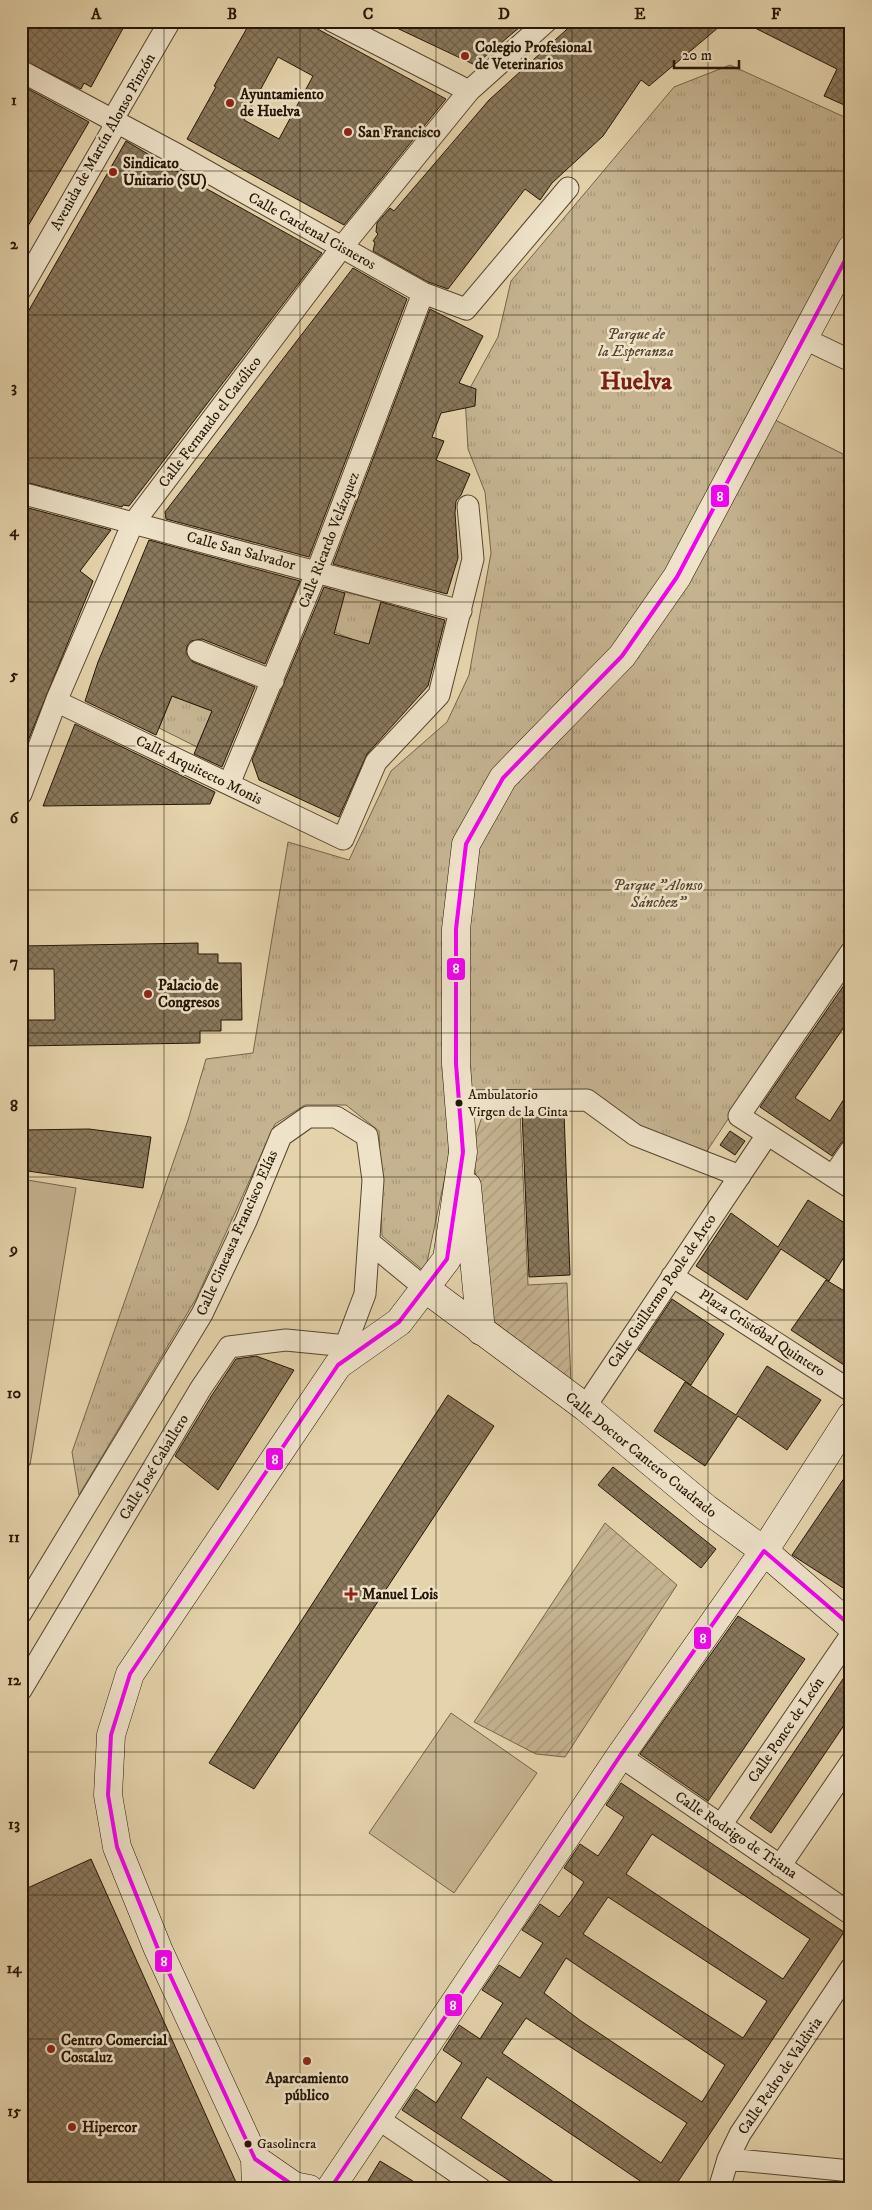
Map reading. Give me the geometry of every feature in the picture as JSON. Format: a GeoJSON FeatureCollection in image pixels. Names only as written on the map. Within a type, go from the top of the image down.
{"type":"FeatureCollection","features":[{"type":"Feature","properties":{"kind":"street","name":"Avenida de Martín Alonso Pinzón"},"geometry":{"type":"LineString","coordinates":[[21,289],[112,131],[113,119],[170,21]]}},
{"type":"Feature","properties":{"kind":"street"},"geometry":{"type":"LineString","coordinates":[[332,21],[469,91]]}},
{"type":"Feature","properties":{"kind":"street","name":"Calle Fernando el Católico"},"geometry":{"type":"LineString","coordinates":[[21,794],[57,699],[132,525],[342,247],[469,91],[547,21]]}},
{"type":"Feature","properties":{"kind":"street","name":"Calle Cardenal Cisneros"},"geometry":{"type":"LineString","coordinates":[[21,71],[113,119],[423,294],[466,309],[568,188]]}},
{"type":"Feature","properties":{"kind":"street"},"geometry":{"type":"LineString","coordinates":[[481,1331],[456,1064],[456,929],[466,844],[503,778],[622,656],[677,577],[851,249]]}},
{"type":"Feature","properties":{"kind":"street","name":"Calle Ricardo Velázquez"},"geometry":{"type":"LineString","coordinates":[[229,784],[317,571],[423,294]]}},
{"type":"Feature","properties":{"kind":"street"},"geometry":{"type":"LineString","coordinates":[[804,338],[851,361]]}},
{"type":"Feature","properties":{"kind":"street","name":"Calle San Salvador"},"geometry":{"type":"LineString","coordinates":[[21,493],[132,525],[144,526],[317,571],[461,611]]}},
{"type":"Feature","properties":{"kind":"street"},"geometry":{"type":"LineString","coordinates":[[461,611],[473,559],[468,506]]}},
{"type":"Feature","properties":{"kind":"street","name":"Calle Arquitecto Monis"},"geometry":{"type":"LineString","coordinates":[[57,699],[64,705],[342,839],[376,762],[439,695],[461,611]]}},
{"type":"Feature","properties":{"kind":"street"},"geometry":{"type":"LineString","coordinates":[[198,652],[273,681]]}},
{"type":"Feature","properties":{"kind":"street"},"geometry":{"type":"LineString","coordinates":[[851,952],[739,1116],[851,1188]]}},
{"type":"Feature","properties":{"kind":"street"},"geometry":{"type":"LineString","coordinates":[[459,1101],[586,1100],[635,1135],[740,1176]]}},
{"type":"Feature","properties":{"kind":"street","name":"Calle Cineasta Francisco Elías"},"geometry":{"type":"LineString","coordinates":[[21,1613],[202,1314],[246,1221],[281,1136],[308,1117],[336,1117],[367,1136],[373,1180],[365,1294],[342,1356]]}},
{"type":"Feature","properties":{"kind":"street","name":"Calle Guillermo Poole de Arco"},"geometry":{"type":"LineString","coordinates":[[584,1407],[767,1135]]}},
{"type":"Feature","properties":{"kind":"street"},"geometry":{"type":"LineString","coordinates":[[833,1176],[851,1150]]}},
{"type":"Feature","properties":{"kind":"street"},"geometry":{"type":"LineString","coordinates":[[256,2189],[255,2159],[158,1949],[118,1847],[108,1795],[111,1734],[130,1674],[342,1356],[399,1322],[447,1259],[463,1152]]}},
{"type":"Feature","properties":{"kind":"street"},"geometry":{"type":"LineString","coordinates":[[369,1242],[426,1289]]}},
{"type":"Feature","properties":{"kind":"street","name":"Plaza Cristóbal Quintero"},"geometry":{"type":"LineString","coordinates":[[672,1276],[851,1391]]}},
{"type":"Feature","properties":{"kind":"street","name":"Calle Doctor Cantero Cuadrado"},"geometry":{"type":"LineString","coordinates":[[426,1289],[584,1407],[707,1509],[764,1551],[851,1626]]}},
{"type":"Feature","properties":{"kind":"street","name":"Calle José Caballero"},"geometry":{"type":"LineString","coordinates":[[21,1690],[201,1388],[229,1347],[286,1340],[342,1356]]}},
{"type":"Feature","properties":{"kind":"street"},"geometry":{"type":"LineString","coordinates":[[330,2189],[620,1756],[764,1551],[851,1416]]}},
{"type":"Feature","properties":{"kind":"street","name":"Calle Ponce de León"},"geometry":{"type":"LineString","coordinates":[[721,1825],[851,1635]]}},
{"type":"Feature","properties":{"kind":"street","name":"Calle Rodrigo de Triana"},"geometry":{"type":"LineString","coordinates":[[620,1756],[851,1914]]}},
{"type":"Feature","properties":{"kind":"street"},"geometry":{"type":"LineString","coordinates":[[780,1866],[851,1762]]}},
{"type":"Feature","properties":{"kind":"street","name":"Calle Pedro de Valdivia"},"geometry":{"type":"LineString","coordinates":[[720,2189],[728,2159],[740,2134],[851,1968]]}},
{"type":"Feature","properties":{"kind":"street"},"geometry":{"type":"LineString","coordinates":[[377,2118],[481,2189]]}},
{"type":"Feature","properties":{"kind":"street"},"geometry":{"type":"LineString","coordinates":[[255,2159],[294,2186],[309,2189]]}},
{"type":"Feature","properties":{"kind":"street"},"geometry":{"type":"LineString","coordinates":[[728,2159],[851,2172]]}},
{"type":"Feature","properties":{"kind":"green space","name":"Parque de la Esperanza"},"geometry":{"type":"Polygon","coordinates":[[[730,65],[851,120],[851,224],[670,568],[613,650],[494,773],[445,938],[449,1158],[425,1272],[382,1236],[379,1131],[346,1105],[305,1105],[275,1124],[197,1297],[79,1495],[72,1452],[188,1120],[206,1059],[253,1053],[288,842],[349,860],[391,771],[447,722],[469,675],[491,553],[485,492],[468,449],[465,397],[498,337],[511,281],[674,87],[730,65]]]}},
{"type":"Feature","properties":{"kind":"green space","name":"Parque \"Alonso Sánchez\""},"geometry":{"type":"Polygon","coordinates":[[[773,419],[851,458],[851,936],[849,936],[705,1154],[644,1129],[586,1090],[466,1093],[465,932],[476,845],[512,783],[628,664],[773,419]]]}},
{"type":"Feature","properties":{"kind":"green space"},"geometry":{"type":"Polygon","coordinates":[[[345,592],[381,601],[364,662],[348,656],[352,639],[334,632],[345,592]]]}},
{"type":"Feature","properties":{"kind":"green space"},"geometry":{"type":"Polygon","coordinates":[[[172,696],[212,711],[197,747],[159,728],[172,696]]]}},
{"type":"Feature","properties":{"kind":"green space"},"geometry":{"type":"Polygon","coordinates":[[[520,1112],[528,1285],[567,1283],[571,1384],[486,1315],[473,1143],[483,1114],[520,1112]]]}},
{"type":"Feature","properties":{"kind":"green space"},"geometry":{"type":"Polygon","coordinates":[[[21,1179],[76,1188],[30,1465],[21,1464],[21,1179]]]}},
{"type":"Feature","properties":{"kind":"green space"},"geometry":{"type":"Polygon","coordinates":[[[605,1523],[677,1585],[565,1757],[536,1754],[474,1722],[605,1523]]]}},
{"type":"Feature","properties":{"kind":"green space"},"geometry":{"type":"Polygon","coordinates":[[[451,1713],[537,1773],[454,1893],[369,1833],[451,1713]]]}},
{"type":"Feature","properties":{"kind":"building"},"geometry":{"type":"Polygon","coordinates":[[[21,21],[127,21],[91,87],[84,83],[81,89],[21,59],[21,21]]]}},
{"type":"Feature","properties":{"kind":"building"},"geometry":{"type":"Polygon","coordinates":[[[251,21],[303,21],[446,99],[344,225],[187,139],[216,87],[214,86],[251,21]],[[278,57],[244,120],[279,139],[313,76],[278,57]]]}},
{"type":"Feature","properties":{"kind":"building"},"geometry":{"type":"Polygon","coordinates":[[[382,21],[527,21],[475,65],[382,21]]]}},
{"type":"Feature","properties":{"kind":"building"},"geometry":{"type":"Polygon","coordinates":[[[576,21],[726,21],[649,86],[641,80],[603,136],[552,183],[540,200],[525,189],[448,289],[428,282],[373,251],[375,242],[373,241],[378,234],[376,232],[377,223],[390,208],[394,211],[489,100],[576,21]]]}},
{"type":"Feature","properties":{"kind":"building"},"geometry":{"type":"Polygon","coordinates":[[[741,21],[851,21],[851,108],[824,96],[837,69],[741,21]]]}},
{"type":"Feature","properties":{"kind":"building"},"geometry":{"type":"Polygon","coordinates":[[[21,85],[89,122],[21,238],[21,85]]]}},
{"type":"Feature","properties":{"kind":"building"},"geometry":{"type":"Polygon","coordinates":[[[126,141],[322,253],[129,506],[123,505],[122,507],[21,481],[21,324],[126,141]]]}},
{"type":"Feature","properties":{"kind":"building"},"geometry":{"type":"Polygon","coordinates":[[[353,268],[407,299],[309,557],[166,519],[165,512],[353,268]]]}},
{"type":"Feature","properties":{"kind":"building"},"geometry":{"type":"Polygon","coordinates":[[[430,309],[483,336],[459,383],[476,389],[475,406],[441,413],[432,437],[444,441],[436,460],[470,474],[461,495],[456,501],[458,558],[447,594],[333,564],[430,309]]]}},
{"type":"Feature","properties":{"kind":"building"},"geometry":{"type":"Polygon","coordinates":[[[21,506],[111,530],[80,571],[93,581],[21,758],[21,506]]]}},
{"type":"Feature","properties":{"kind":"building"},"geometry":{"type":"Polygon","coordinates":[[[149,540],[300,581],[265,664],[202,639],[191,641],[187,646],[186,653],[193,662],[255,687],[222,767],[194,754],[212,711],[172,696],[156,735],[85,701],[98,662],[149,540]]]}},
{"type":"Feature","properties":{"kind":"building"},"geometry":{"type":"Polygon","coordinates":[[[324,587],[345,593],[334,634],[369,644],[381,602],[445,620],[428,686],[367,754],[339,817],[259,780],[252,760],[324,587]]]}},
{"type":"Feature","properties":{"kind":"building"},"geometry":{"type":"Polygon","coordinates":[[[75,724],[215,792],[210,804],[43,806],[75,724]]]}},
{"type":"Feature","properties":{"kind":"building","name":"Palacio de Congresos"},"geometry":{"type":"Polygon","coordinates":[[[198,943],[198,954],[218,954],[218,963],[241,963],[242,1020],[221,1020],[221,1031],[200,1031],[200,1043],[21,1046],[21,1020],[55,1020],[54,969],[21,969],[21,946],[198,943]]]}},
{"type":"Feature","properties":{"kind":"building"},"geometry":{"type":"Polygon","coordinates":[[[851,975],[851,1017],[795,1098],[830,1121],[851,1088],[851,1138],[841,1143],[832,1156],[760,1107],[851,975]]]}},
{"type":"Feature","properties":{"kind":"building"},"geometry":{"type":"Polygon","coordinates":[[[522,1113],[564,1113],[570,1275],[529,1277],[522,1113]]]}},
{"type":"Feature","properties":{"kind":"building"},"geometry":{"type":"Polygon","coordinates":[[[89,1129],[151,1137],[143,1188],[21,1170],[21,1130],[89,1129]]]}},
{"type":"Feature","properties":{"kind":"building"},"geometry":{"type":"Polygon","coordinates":[[[730,1131],[745,1141],[735,1155],[720,1145],[730,1131]]]}},
{"type":"Feature","properties":{"kind":"building"},"geometry":{"type":"Polygon","coordinates":[[[808,1200],[851,1227],[851,1246],[829,1281],[781,1249],[747,1300],[696,1266],[731,1213],[778,1247],[808,1200]]]}},
{"type":"Feature","properties":{"kind":"building"},"geometry":{"type":"Polygon","coordinates":[[[826,1280],[851,1295],[851,1354],[844,1365],[791,1330],[826,1280]]]}},
{"type":"Feature","properties":{"kind":"building"},"geometry":{"type":"Polygon","coordinates":[[[672,1299],[724,1334],[691,1385],[638,1350],[672,1299]]]}},
{"type":"Feature","properties":{"kind":"building"},"geometry":{"type":"Polygon","coordinates":[[[256,1356],[294,1370],[218,1490],[175,1456],[236,1359],[256,1356]]]}},
{"type":"Feature","properties":{"kind":"building"},"geometry":{"type":"Polygon","coordinates":[[[767,1366],[821,1400],[787,1450],[738,1416],[705,1466],[654,1431],[685,1382],[736,1415],[767,1366]]]}},
{"type":"Feature","properties":{"kind":"building","name":"Manuel Lois"},"geometry":{"type":"Polygon","coordinates":[[[448,1395],[494,1426],[254,1789],[209,1763],[448,1395]]]}},
{"type":"Feature","properties":{"kind":"building"},"geometry":{"type":"Polygon","coordinates":[[[613,1467],[716,1549],[701,1568],[598,1485],[613,1467]]]}},
{"type":"Feature","properties":{"kind":"building"},"geometry":{"type":"Polygon","coordinates":[[[851,1468],[851,1593],[792,1555],[851,1468]]]}},
{"type":"Feature","properties":{"kind":"building"},"geometry":{"type":"Polygon","coordinates":[[[738,1616],[805,1659],[708,1801],[640,1754],[738,1616]]]}},
{"type":"Feature","properties":{"kind":"building"},"geometry":{"type":"Polygon","coordinates":[[[851,1667],[851,1715],[771,1833],[750,1818],[851,1667]]]}},
{"type":"Feature","properties":{"kind":"building"},"geometry":{"type":"Polygon","coordinates":[[[621,1783],[844,1932],[673,2189],[652,2189],[487,2077],[461,2118],[564,2189],[522,2189],[402,2110],[416,2089],[436,2103],[462,2063],[443,2050],[459,2025],[480,2039],[503,2003],[482,1990],[499,1965],[520,1978],[543,1943],[522,1930],[540,1904],[559,1917],[584,1882],[564,1868],[580,1844],[598,1856],[624,1817],[606,1805],[621,1783]],[[652,1834],[626,1874],[783,1979],[810,1939],[652,1834]],[[608,1897],[583,1934],[743,2038],[767,2001],[608,1897]],[[566,1958],[544,1993],[581,2021],[702,2102],[725,2065],[566,1958]],[[526,2018],[502,2053],[661,2163],[687,2123],[526,2018]]]}},
{"type":"Feature","properties":{"kind":"building"},"geometry":{"type":"Polygon","coordinates":[[[91,1859],[239,2189],[21,2189],[21,1891],[91,1859]]]}},
{"type":"Feature","properties":{"kind":"building"},"geometry":{"type":"Polygon","coordinates":[[[380,2161],[426,2189],[363,2189],[380,2161]]]}},
{"type":"Feature","properties":{"kind":"transit line","name":"8"},"geometry":{"type":"LineString","coordinates":[[308,2189],[294,2186],[255,2159],[158,1949],[117,1847],[108,1795],[111,1735],[130,1674],[338,1365],[399,1322],[447,1259],[463,1152],[456,1064],[456,929],[466,844],[503,778],[622,656],[677,577],[851,249]]}},
{"type":"Feature","properties":{"kind":"transit line","name":"8"},"geometry":{"type":"LineString","coordinates":[[330,2189],[620,1756],[764,1551],[851,1626]]}},
{"type":"Feature","properties":{"kind":"place","name":"Colegio Profesional de Veterinarios"},"geometry":{"type":"Point","coordinates":[465,56]}},
{"type":"Feature","properties":{"kind":"place","name":"Ayuntamiento de Huelva"},"geometry":{"type":"Point","coordinates":[230,103]}},
{"type":"Feature","properties":{"kind":"place","name":"San Francisco"},"geometry":{"type":"Point","coordinates":[348,132]}},
{"type":"Feature","properties":{"kind":"place","name":"Sindicato Unitario (SU)"},"geometry":{"type":"Point","coordinates":[113,172]}},
{"type":"Feature","properties":{"kind":"place","name":"Palacio de Congresos"},"geometry":{"type":"Point","coordinates":[148,994]}},
{"type":"Feature","properties":{"kind":"place","name":"Ambulatorio Virgen de la Cinta"},"geometry":{"type":"Point","coordinates":[459,1103]}},
{"type":"Feature","properties":{"kind":"place","name":"Manuel Lois"},"geometry":{"type":"Point","coordinates":[351,1594]}},
{"type":"Feature","properties":{"kind":"place","name":"Centro Comercial Costaluz"},"geometry":{"type":"Point","coordinates":[51,2049]}},
{"type":"Feature","properties":{"kind":"place","name":"Aparcamiento público"},"geometry":{"type":"Point","coordinates":[307,2061]}},
{"type":"Feature","properties":{"kind":"place","name":"Hipercor"},"geometry":{"type":"Point","coordinates":[72,2127]}},
{"type":"Feature","properties":{"kind":"place","name":"Gasolinera"},"geometry":{"type":"Point","coordinates":[248,2144]}},
{"type":"Feature","properties":{"kind":"district","name":"Huelva"},"geometry":{"type":"Point","coordinates":[636,381]}}]}
